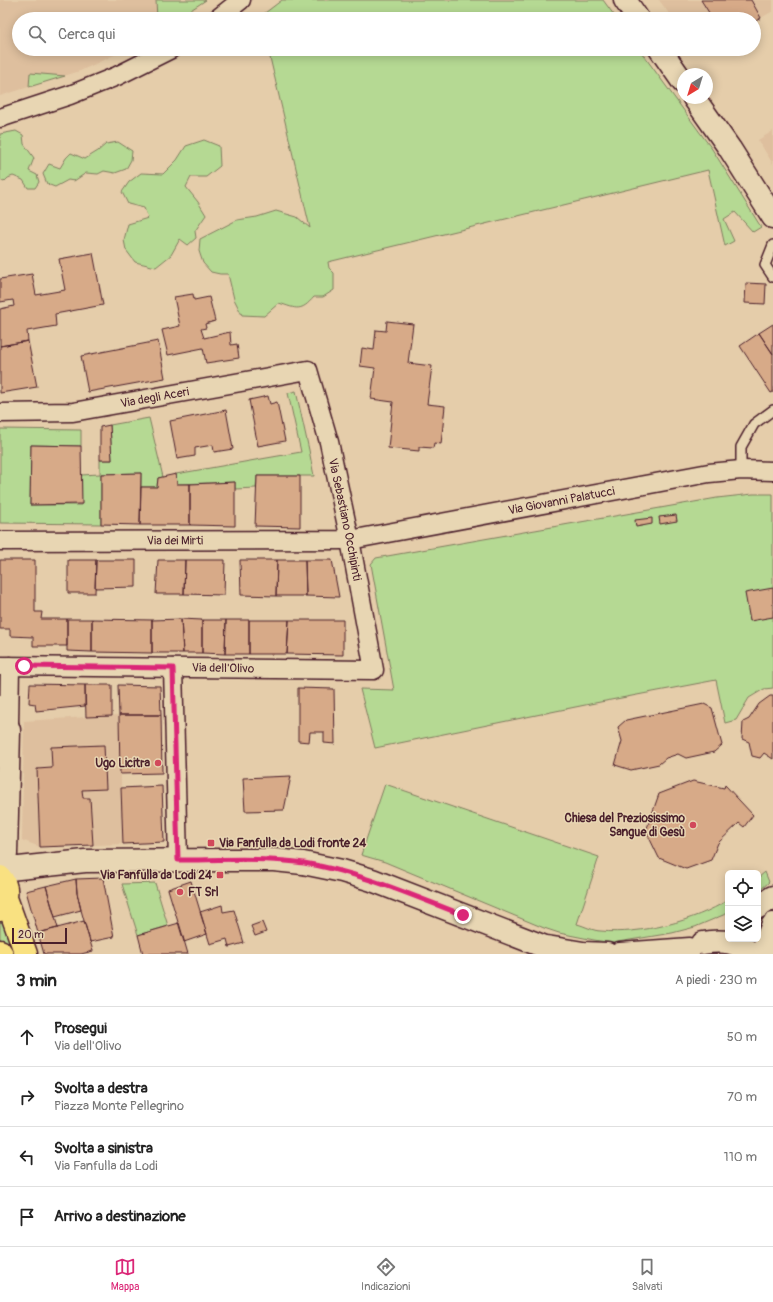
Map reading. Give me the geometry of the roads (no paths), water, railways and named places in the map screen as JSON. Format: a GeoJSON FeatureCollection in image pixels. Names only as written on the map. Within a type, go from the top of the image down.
{"type":"FeatureCollection","features":[{"type":"Feature","properties":{"kind":"main road"},"geometry":{"type":"LineString","coordinates":[[625,0],[633,12]]}},
{"type":"Feature","properties":{"kind":"main road"},"geometry":{"type":"LineString","coordinates":[[639,0],[648,12]]}},
{"type":"Feature","properties":{"kind":"main road"},"geometry":{"type":"LineString","coordinates":[[665,56],[677,73]]}},
{"type":"Feature","properties":{"kind":"main road"},"geometry":{"type":"LineString","coordinates":[[679,56],[688,68]]}},
{"type":"Feature","properties":{"kind":"main road"},"geometry":{"type":"LineString","coordinates":[[698,104],[730,149],[773,217]]}},
{"type":"Feature","properties":{"kind":"main road"},"geometry":{"type":"LineString","coordinates":[[713,104],[741,143],[773,195]]}},
{"type":"Feature","properties":{"kind":"main road"},"geometry":{"type":"LineString","coordinates":[[0,706],[9,730],[6,854],[0,870],[85,861],[274,860],[303,863],[342,871],[372,880],[553,950],[607,954]]}},
{"type":"Feature","properties":{"kind":"main road"},"geometry":{"type":"LineString","coordinates":[[26,954],[3,894],[40,866]]}},
{"type":"Feature","properties":{"kind":"main road"},"geometry":{"type":"LineString","coordinates":[[760,906],[773,897]]}},
{"type":"Feature","properties":{"kind":"main road"},"geometry":{"type":"LineString","coordinates":[[766,954],[765,944],[773,924]]}},
{"type":"Feature","properties":{"kind":"main road"},"geometry":{"type":"LineString","coordinates":[[693,949],[725,929]]}},
{"type":"Feature","properties":{"kind":"main road"},"geometry":{"type":"LineString","coordinates":[[620,954],[693,949],[717,940],[730,942],[743,947],[753,954]]}},
{"type":"Feature","properties":{"kind":"street"},"geometry":{"type":"LineString","coordinates":[[226,12],[241,0]]}},
{"type":"Feature","properties":{"kind":"street"},"geometry":{"type":"LineString","coordinates":[[0,118],[70,95],[117,76],[157,56]]}},
{"type":"Feature","properties":{"kind":"street","name":"Via degli Aceri"},"geometry":{"type":"LineString","coordinates":[[0,413],[73,412],[308,370]]}},
{"type":"Feature","properties":{"kind":"street","name":"Via Sebastiano Occhipinti"},"geometry":{"type":"LineString","coordinates":[[308,370],[330,442],[374,670]]}},
{"type":"Feature","properties":{"kind":"street","name":"Via Giovanni Palatucci"},"geometry":{"type":"LineString","coordinates":[[350,540],[709,473],[741,470],[773,471]]}},
{"type":"Feature","properties":{"kind":"street","name":"Via dei Mirti"},"geometry":{"type":"LineString","coordinates":[[0,541],[350,540]]}},
{"type":"Feature","properties":{"kind":"street"},"geometry":{"type":"LineString","coordinates":[[5,666],[9,730]]}},
{"type":"Feature","properties":{"kind":"street","name":"Via dell'Olivo"},"geometry":{"type":"LineString","coordinates":[[5,666],[374,670]]}},
{"type":"Feature","properties":{"kind":"street"},"geometry":{"type":"LineString","coordinates":[[173,668],[178,860]]}},
{"type":"Feature","properties":{"kind":"lane"},"geometry":{"type":"LineString","coordinates":[[773,245],[765,265],[773,277]]}},
{"type":"Feature","properties":{"kind":"lane"},"geometry":{"type":"LineString","coordinates":[[741,470],[741,447],[754,424],[773,410]]}},
{"type":"Feature","properties":{"kind":"place","name":"Ugo Licitra"},"geometry":{"type":"Point","coordinates":[158,763]}},
{"type":"Feature","properties":{"kind":"place","name":"Chiesa del Preziosissimo Sangue di Gesù"},"geometry":{"type":"Point","coordinates":[693,825]}},
{"type":"Feature","properties":{"kind":"place","name":"Via Fanfulla da Lodi fronte 24"},"geometry":{"type":"Point","coordinates":[211,843]}},
{"type":"Feature","properties":{"kind":"place","name":"Via Fanfulla da Lodi 24"},"geometry":{"type":"Point","coordinates":[220,875]}},
{"type":"Feature","properties":{"kind":"place","name":"FT Srl"},"geometry":{"type":"Point","coordinates":[180,892]}}]}
